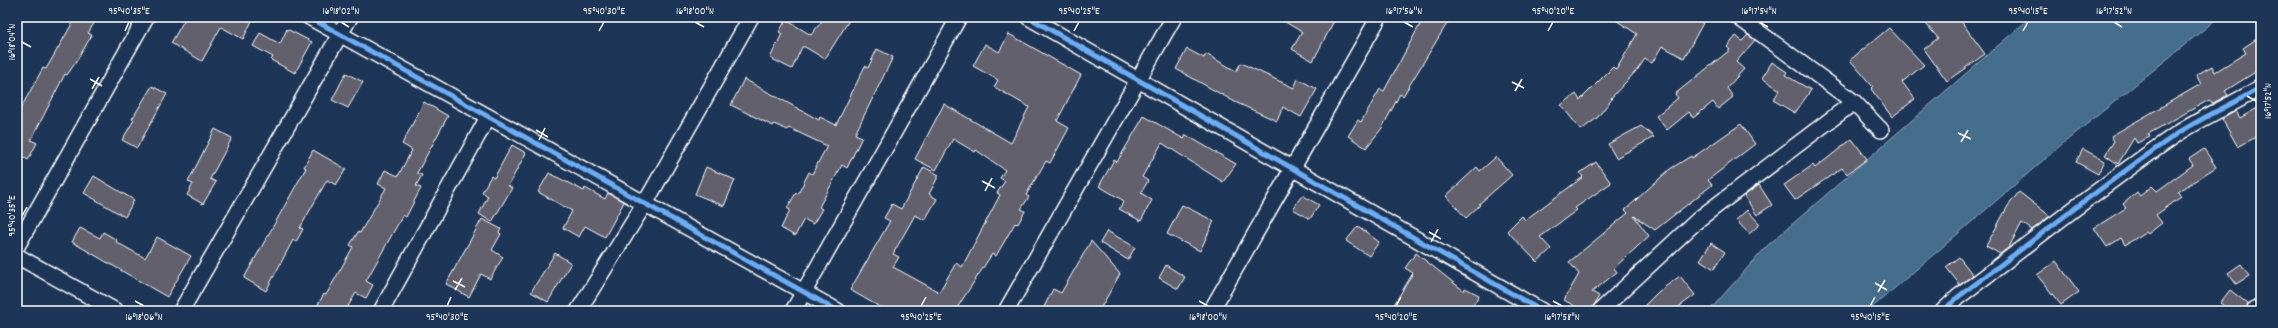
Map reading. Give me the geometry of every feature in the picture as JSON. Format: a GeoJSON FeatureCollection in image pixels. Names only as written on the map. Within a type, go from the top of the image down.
{"type":"FeatureCollection","features":[{"type":"Feature","properties":{"kind":"street"},"geometry":{"type":"LineString","coordinates":[[17,246],[146,17]]}},
{"type":"Feature","properties":{"kind":"street"},"geometry":{"type":"LineString","coordinates":[[309,17],[838,311]]}},
{"type":"Feature","properties":{"kind":"street"},"geometry":{"type":"LineString","coordinates":[[181,311],[350,17]]}},
{"type":"Feature","properties":{"kind":"street"},"geometry":{"type":"LineString","coordinates":[[578,311],[645,203],[751,17]]}},
{"type":"Feature","properties":{"kind":"street"},"geometry":{"type":"LineString","coordinates":[[793,311],[959,17]]}},
{"type":"Feature","properties":{"kind":"street"},"geometry":{"type":"LineString","coordinates":[[1028,17],[1542,311]]}},
{"type":"Feature","properties":{"kind":"street"},"geometry":{"type":"LineString","coordinates":[[1006,311],[1174,17]]}},
{"type":"Feature","properties":{"kind":"street"},"geometry":{"type":"LineString","coordinates":[[1211,311],[1379,17]]}},
{"type":"Feature","properties":{"kind":"street"},"geometry":{"type":"LineString","coordinates":[[1738,17],[1854,102],[1881,130]]}},
{"type":"Feature","properties":{"kind":"street"},"geometry":{"type":"LineString","coordinates":[[1943,311],[1958,297],[2115,178],[2201,119],[2261,87]]}},
{"type":"Feature","properties":{"kind":"street"},"geometry":{"type":"LineString","coordinates":[[1600,311],[1700,218],[1854,102]]}},
{"type":"Feature","properties":{"kind":"street"},"geometry":{"type":"LineString","coordinates":[[381,311],[488,117]]}},
{"type":"Feature","properties":{"kind":"street"},"geometry":{"type":"LineString","coordinates":[[17,256],[116,311]]}},
{"type":"Feature","properties":{"kind":"street"},"geometry":{"type":"LineString","coordinates":[[2254,311],[2261,306]]}},
{"type":"Feature","properties":{"kind":"water"},"geometry":{"type":"Polygon","coordinates":[[[2031,17],[2219,17],[2061,145],[1868,311],[1709,311],[1767,246],[2031,17]]]}},
{"type":"Feature","properties":{"kind":"building"},"geometry":{"type":"Polygon","coordinates":[[[76,17],[98,17],[88,33],[92,35],[67,75],[65,74],[31,140],[37,143],[28,160],[22,156],[17,166],[17,115],[43,68],[46,69],[76,17]]]}},
{"type":"Feature","properties":{"kind":"building"},"geometry":{"type":"Polygon","coordinates":[[[186,17],[254,17],[243,39],[221,27],[202,61],[171,43],[186,17]]]}},
{"type":"Feature","properties":{"kind":"building"},"geometry":{"type":"Polygon","coordinates":[[[825,17],[851,17],[825,59],[805,47],[802,47],[792,69],[770,58],[782,34],[779,32],[786,20],[811,35],[825,17]]]}},
{"type":"Feature","properties":{"kind":"building"},"geometry":{"type":"Polygon","coordinates":[[[1277,17],[1336,17],[1313,61],[1292,49],[1302,32],[1277,17]]]}},
{"type":"Feature","properties":{"kind":"building"},"geometry":{"type":"Polygon","coordinates":[[[1424,17],[1451,17],[1403,96],[1400,94],[1382,128],[1366,148],[1348,136],[1358,120],[1361,122],[1380,89],[1384,91],[1424,17]]]}},
{"type":"Feature","properties":{"kind":"building"},"geometry":{"type":"Polygon","coordinates":[[[1611,17],[1689,17],[1703,23],[1684,58],[1662,46],[1652,63],[1645,59],[1638,69],[1611,98],[1612,99],[1597,118],[1581,130],[1561,105],[1576,94],[1580,100],[1613,67],[1616,70],[1637,34],[1611,17]]]}},
{"type":"Feature","properties":{"kind":"building"},"geometry":{"type":"Polygon","coordinates":[[[1920,17],[1958,17],[1985,54],[1947,81],[1924,49],[1938,38],[1920,17]]]}},
{"type":"Feature","properties":{"kind":"building"},"geometry":{"type":"Polygon","coordinates":[[[1889,28],[1924,65],[1902,82],[1915,99],[1892,117],[1871,89],[1873,87],[1850,60],[1889,28]]]}},
{"type":"Feature","properties":{"kind":"building"},"geometry":{"type":"Polygon","coordinates":[[[287,29],[312,42],[295,73],[271,60],[273,57],[253,46],[260,33],[280,44],[287,29]]]}},
{"type":"Feature","properties":{"kind":"building"},"geometry":{"type":"Polygon","coordinates":[[[1009,34],[1081,75],[1057,121],[1069,128],[1050,163],[1046,161],[1026,195],[1029,197],[1021,209],[1025,211],[1018,224],[1015,223],[996,256],[992,254],[955,311],[887,311],[850,290],[890,221],[884,218],[892,204],[901,209],[924,167],[939,175],[929,194],[937,199],[925,220],[915,215],[893,254],[899,257],[893,267],[939,292],[956,263],[962,267],[1000,195],[997,193],[1005,181],[1000,178],[1005,170],[976,150],[975,152],[953,139],[936,170],[915,159],[944,104],[1011,143],[1029,107],[994,87],[998,80],[973,66],[985,44],[999,52],[1009,34]]]}},
{"type":"Feature","properties":{"kind":"building"},"geometry":{"type":"Polygon","coordinates":[[[1748,35],[1755,40],[1736,62],[1744,69],[1727,88],[1733,97],[1718,109],[1713,102],[1693,118],[1689,112],[1667,130],[1656,116],[1678,98],[1675,94],[1730,50],[1727,47],[1736,36],[1742,41],[1748,35]]]}},
{"type":"Feature","properties":{"kind":"building"},"geometry":{"type":"Polygon","coordinates":[[[2261,36],[2261,77],[2257,71],[2225,91],[2228,95],[2213,103],[2209,100],[2148,134],[2150,137],[2137,143],[2134,138],[2118,164],[2105,155],[2114,141],[2111,136],[2201,84],[2196,75],[2212,66],[2215,72],[2246,53],[2243,48],[2261,36]]]}},
{"type":"Feature","properties":{"kind":"building"},"geometry":{"type":"Polygon","coordinates":[[[877,49],[893,57],[855,134],[862,137],[847,168],[842,165],[819,207],[822,209],[813,224],[804,219],[795,236],[781,228],[790,210],[787,208],[796,193],[798,194],[809,172],[812,174],[827,146],[789,128],[787,130],[774,124],[773,126],[731,105],[744,79],[819,120],[820,117],[836,125],[865,66],[868,68],[877,49]]]}},
{"type":"Feature","properties":{"kind":"building"},"geometry":{"type":"Polygon","coordinates":[[[1187,49],[1204,58],[1206,54],[1236,71],[1241,63],[1294,88],[1298,79],[1317,89],[1301,117],[1283,107],[1277,121],[1235,102],[1176,69],[1187,49]]]}},
{"type":"Feature","properties":{"kind":"building"},"geometry":{"type":"Polygon","coordinates":[[[1772,62],[1787,72],[1785,75],[1811,90],[1795,113],[1773,100],[1780,90],[1762,78],[1772,62]]]}},
{"type":"Feature","properties":{"kind":"building"},"geometry":{"type":"Polygon","coordinates":[[[346,73],[363,82],[348,108],[332,100],[346,73]]]}},
{"type":"Feature","properties":{"kind":"building"},"geometry":{"type":"Polygon","coordinates":[[[152,86],[167,94],[137,148],[122,140],[134,120],[132,119],[152,86]]]}},
{"type":"Feature","properties":{"kind":"building"},"geometry":{"type":"Polygon","coordinates":[[[424,102],[448,116],[417,173],[422,175],[416,186],[421,188],[406,217],[403,215],[366,281],[373,285],[366,298],[356,293],[347,308],[353,311],[314,311],[324,294],[326,295],[353,247],[350,245],[358,232],[360,233],[386,188],[378,184],[385,170],[398,176],[412,150],[402,144],[424,102]]]}},
{"type":"Feature","properties":{"kind":"building"},"geometry":{"type":"Polygon","coordinates":[[[2261,106],[2261,134],[2238,147],[2222,119],[2236,111],[2240,118],[2261,106]]]}},
{"type":"Feature","properties":{"kind":"building"},"geometry":{"type":"Polygon","coordinates":[[[1144,116],[1184,139],[1186,135],[1236,164],[1223,182],[1162,143],[1142,177],[1148,181],[1141,193],[1152,200],[1141,221],[1119,209],[1124,201],[1099,186],[1114,160],[1117,162],[1144,116]]]}},
{"type":"Feature","properties":{"kind":"building"},"geometry":{"type":"Polygon","coordinates":[[[1741,124],[1755,144],[1708,180],[1712,185],[1655,230],[1634,216],[1649,236],[1614,268],[1617,272],[1592,292],[1599,296],[1591,311],[1583,311],[1564,300],[1579,274],[1569,262],[1628,213],[1625,210],[1670,169],[1691,156],[1692,158],[1741,124]]]}},
{"type":"Feature","properties":{"kind":"building"},"geometry":{"type":"Polygon","coordinates":[[[1641,126],[1654,137],[1616,158],[1608,144],[1641,126]]]}},
{"type":"Feature","properties":{"kind":"building"},"geometry":{"type":"Polygon","coordinates":[[[215,129],[232,138],[210,179],[216,182],[203,204],[187,195],[193,184],[188,182],[215,129]]]}},
{"type":"Feature","properties":{"kind":"building"},"geometry":{"type":"Polygon","coordinates":[[[1852,139],[1867,159],[1847,174],[1842,168],[1795,200],[1784,185],[1813,165],[1815,168],[1852,139]]]}},
{"type":"Feature","properties":{"kind":"building"},"geometry":{"type":"Polygon","coordinates":[[[512,145],[526,153],[508,186],[512,188],[492,222],[479,214],[488,196],[482,192],[491,176],[494,178],[512,145]]]}},
{"type":"Feature","properties":{"kind":"building"},"geometry":{"type":"Polygon","coordinates":[[[2083,149],[2105,161],[2098,174],[2076,162],[2083,149]]]}},
{"type":"Feature","properties":{"kind":"building"},"geometry":{"type":"Polygon","coordinates":[[[2204,149],[2216,167],[2178,192],[2181,197],[2156,215],[2162,223],[2148,234],[2146,232],[2125,245],[2121,238],[2107,247],[2094,228],[2126,208],[2123,204],[2137,192],[2140,196],[2152,186],[2157,191],[2193,165],[2189,159],[2204,149]]]}},
{"type":"Feature","properties":{"kind":"building"},"geometry":{"type":"Polygon","coordinates":[[[313,150],[346,169],[336,185],[327,180],[300,228],[303,229],[296,242],[293,240],[266,291],[244,278],[306,168],[304,167],[313,150]]]}},
{"type":"Feature","properties":{"kind":"building"},"geometry":{"type":"Polygon","coordinates":[[[1496,157],[1512,175],[1479,204],[1480,205],[1466,218],[1446,196],[1477,167],[1480,171],[1496,157]]]}},
{"type":"Feature","properties":{"kind":"building"},"geometry":{"type":"Polygon","coordinates":[[[1596,162],[1611,183],[1575,208],[1577,210],[1540,237],[1551,249],[1537,262],[1507,231],[1522,216],[1525,220],[1583,177],[1580,173],[1596,162]]]}},
{"type":"Feature","properties":{"kind":"building"},"geometry":{"type":"Polygon","coordinates":[[[706,167],[735,180],[724,206],[695,194],[706,167]]]}},
{"type":"Feature","properties":{"kind":"building"},"geometry":{"type":"Polygon","coordinates":[[[549,173],[584,191],[585,188],[605,199],[608,193],[624,202],[605,237],[585,226],[579,237],[563,228],[572,211],[538,192],[549,173]]]}},
{"type":"Feature","properties":{"kind":"building"},"geometry":{"type":"Polygon","coordinates":[[[94,176],[134,200],[125,217],[84,193],[94,176]]]}},
{"type":"Feature","properties":{"kind":"building"},"geometry":{"type":"Polygon","coordinates":[[[1759,185],[1772,205],[1757,215],[1744,196],[1759,185]]]}},
{"type":"Feature","properties":{"kind":"building"},"geometry":{"type":"Polygon","coordinates":[[[2019,192],[2050,216],[2032,230],[2022,223],[2009,247],[2000,254],[1986,246],[2008,206],[2019,192]]]}},
{"type":"Feature","properties":{"kind":"building"},"geometry":{"type":"Polygon","coordinates":[[[1302,195],[1319,205],[1310,219],[1293,209],[1302,195]]]}},
{"type":"Feature","properties":{"kind":"building"},"geometry":{"type":"Polygon","coordinates":[[[1182,205],[1214,221],[1200,251],[1167,234],[1182,205]]]}},
{"type":"Feature","properties":{"kind":"building"},"geometry":{"type":"Polygon","coordinates":[[[1747,210],[1760,224],[1749,234],[1736,220],[1747,210]]]}},
{"type":"Feature","properties":{"kind":"building"},"geometry":{"type":"Polygon","coordinates":[[[482,219],[501,229],[499,233],[501,234],[492,250],[503,257],[490,279],[481,274],[469,297],[446,284],[482,219]]]}},
{"type":"Feature","properties":{"kind":"building"},"geometry":{"type":"Polygon","coordinates":[[[1358,226],[1379,242],[1369,256],[1346,241],[1358,226]]]}},
{"type":"Feature","properties":{"kind":"building"},"geometry":{"type":"Polygon","coordinates":[[[80,228],[100,238],[103,232],[117,240],[116,242],[145,258],[157,237],[191,256],[167,297],[72,242],[80,228]]]}},
{"type":"Feature","properties":{"kind":"building"},"geometry":{"type":"Polygon","coordinates":[[[1107,231],[1135,247],[1128,260],[1100,243],[1107,231]]]}},
{"type":"Feature","properties":{"kind":"building"},"geometry":{"type":"Polygon","coordinates":[[[1091,241],[1120,274],[1099,311],[1042,311],[1053,289],[1061,293],[1091,241]]]}},
{"type":"Feature","properties":{"kind":"building"},"geometry":{"type":"Polygon","coordinates":[[[1711,243],[1725,252],[1714,269],[1700,260],[1711,243]]]}},
{"type":"Feature","properties":{"kind":"building"},"geometry":{"type":"Polygon","coordinates":[[[555,253],[571,263],[548,302],[531,292],[555,253]]]}},
{"type":"Feature","properties":{"kind":"building"},"geometry":{"type":"Polygon","coordinates":[[[1416,253],[1464,291],[1465,288],[1479,295],[1470,311],[1390,311],[1413,273],[1405,268],[1416,253]]]}},
{"type":"Feature","properties":{"kind":"building"},"geometry":{"type":"Polygon","coordinates":[[[1959,257],[1973,275],[1960,285],[1946,267],[1959,257]]]}},
{"type":"Feature","properties":{"kind":"building"},"geometry":{"type":"Polygon","coordinates":[[[2056,261],[2079,292],[2061,305],[2037,275],[2056,261]]]}},
{"type":"Feature","properties":{"kind":"building"},"geometry":{"type":"Polygon","coordinates":[[[2241,264],[2249,276],[2236,284],[2228,273],[2241,264]]]}},
{"type":"Feature","properties":{"kind":"building"},"geometry":{"type":"Polygon","coordinates":[[[1166,265],[1185,277],[1178,289],[1159,278],[1166,265]]]}},
{"type":"Feature","properties":{"kind":"building"},"geometry":{"type":"Polygon","coordinates":[[[1680,276],[1695,295],[1673,311],[1639,311],[1658,292],[1680,276]]]}},
{"type":"Feature","properties":{"kind":"building"},"geometry":{"type":"Polygon","coordinates":[[[2230,290],[2248,304],[2245,311],[2230,311],[2220,303],[2230,290]]]}},
{"type":"Feature","properties":{"kind":"cycle path"},"geometry":{"type":"LineString","coordinates":[[309,17],[838,311]]}},
{"type":"Feature","properties":{"kind":"cycle path"},"geometry":{"type":"LineString","coordinates":[[1028,17],[1542,311]]}},
{"type":"Feature","properties":{"kind":"cycle path"},"geometry":{"type":"LineString","coordinates":[[1943,311],[1958,297],[2149,153],[2187,128],[2261,87]]}}]}
